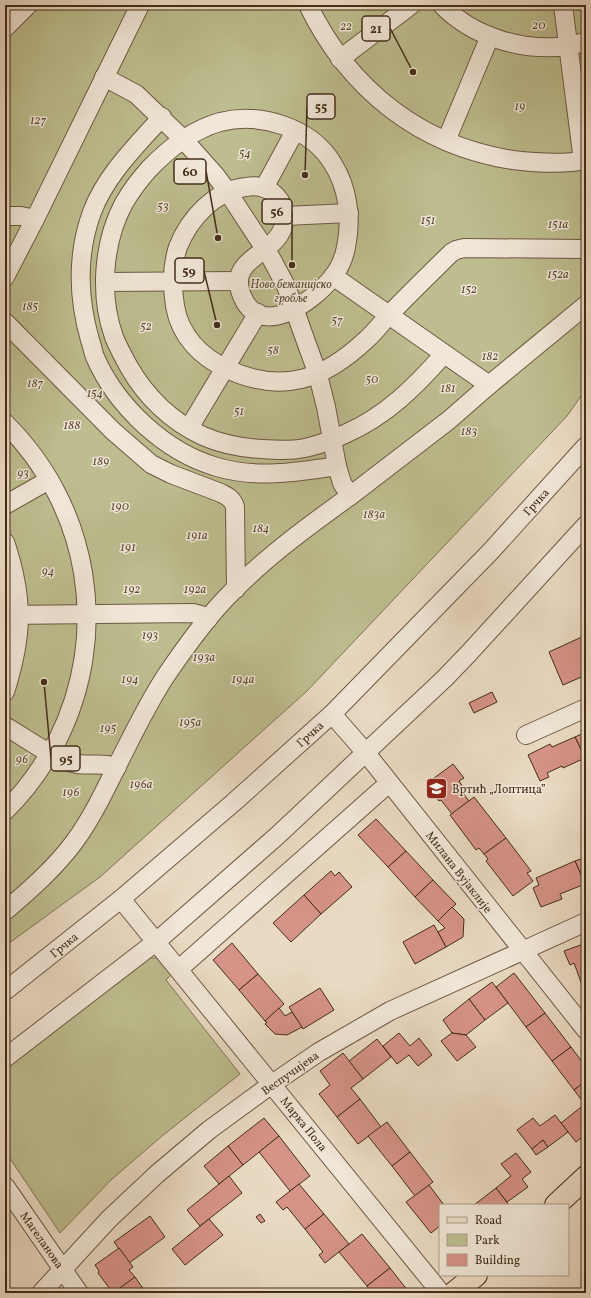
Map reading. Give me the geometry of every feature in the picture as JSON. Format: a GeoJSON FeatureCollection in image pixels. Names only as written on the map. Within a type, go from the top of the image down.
{"type":"FeatureCollection","features":[{"type":"Feature","properties":{"kind":"main road"},"geometry":{"type":"LineString","coordinates":[[557,1204],[586,1177]]}},
{"type":"Feature","properties":{"kind":"main road"},"geometry":{"type":"LineString","coordinates":[[454,1293],[475,1276]]}},
{"type":"Feature","properties":{"kind":"street"},"geometry":{"type":"LineString","coordinates":[[5,28],[28,5]]}},
{"type":"Feature","properties":{"kind":"street"},"geometry":{"type":"LineString","coordinates":[[5,277],[140,5]]}},
{"type":"Feature","properties":{"kind":"street"},"geometry":{"type":"LineString","coordinates":[[308,5],[323,34],[340,59],[362,84],[388,107],[416,126],[446,141],[472,151],[499,158],[527,162],[555,163],[585,161],[563,5]]}},
{"type":"Feature","properties":{"kind":"street"},"geometry":{"type":"LineString","coordinates":[[340,59],[412,5]]}},
{"type":"Feature","properties":{"kind":"street"},"geometry":{"type":"LineString","coordinates":[[442,5],[467,25],[490,36],[515,44],[541,48],[568,46],[586,42]]}},
{"type":"Feature","properties":{"kind":"street"},"geometry":{"type":"LineString","coordinates":[[446,141],[490,36]]}},
{"type":"Feature","properties":{"kind":"street"},"geometry":{"type":"LineString","coordinates":[[104,77],[136,94],[162,117],[183,139],[216,176],[227,191],[280,274],[318,374],[337,466],[342,483],[350,496]]}},
{"type":"Feature","properties":{"kind":"street"},"geometry":{"type":"LineString","coordinates":[[162,117],[131,151],[111,177],[102,191],[91,218],[82,261],[81,288],[83,312],[95,356],[111,386],[136,417],[158,436],[198,461],[218,468],[252,473],[291,472],[337,466]]}},
{"type":"Feature","properties":{"kind":"street"},"geometry":{"type":"LineString","coordinates":[[444,354],[419,382],[395,404],[367,424],[332,440],[317,445],[292,450],[253,448],[212,440],[189,428],[160,408],[150,398],[135,377],[114,336],[108,316],[106,295],[106,261],[115,222],[125,201],[151,167],[183,139],[198,130],[217,123],[242,119],[272,121],[282,124],[295,131],[314,142],[321,149],[332,161],[344,189],[349,213],[346,246],[343,257],[333,276],[319,291],[294,310],[278,316],[268,316],[258,313],[252,309],[241,294],[239,281],[244,266],[278,238],[284,224],[285,216],[282,204],[276,195],[264,188],[252,186],[238,188],[227,191],[217,198],[201,212],[184,233],[174,260],[173,282],[176,311],[188,337],[201,353],[225,368],[252,379],[272,382],[299,380],[318,374],[333,366],[357,348],[371,335],[451,252],[456,250],[490,248],[586,249]]}},
{"type":"Feature","properties":{"kind":"street"},"geometry":{"type":"LineString","coordinates":[[264,188],[295,131]]}},
{"type":"Feature","properties":{"kind":"street"},"geometry":{"type":"LineString","coordinates":[[285,216],[349,213]]}},
{"type":"Feature","properties":{"kind":"street"},"geometry":{"type":"LineString","coordinates":[[5,216],[21,216],[35,219]]}},
{"type":"Feature","properties":{"kind":"street"},"geometry":{"type":"LineString","coordinates":[[333,276],[489,385]]}},
{"type":"Feature","properties":{"kind":"street"},"geometry":{"type":"LineString","coordinates":[[106,282],[239,281]]}},
{"type":"Feature","properties":{"kind":"street"},"geometry":{"type":"LineString","coordinates":[[5,912],[60,860],[76,840],[104,793],[144,712],[165,678],[192,638],[236,589],[262,564],[284,546],[449,420],[586,305]]}},
{"type":"Feature","properties":{"kind":"street"},"geometry":{"type":"LineString","coordinates":[[189,428],[258,313]]}},
{"type":"Feature","properties":{"kind":"street"},"geometry":{"type":"LineString","coordinates":[[5,322],[113,431],[151,464],[171,474],[222,493],[233,502],[235,508],[236,589]]}},
{"type":"Feature","properties":{"kind":"street"},"geometry":{"type":"LineString","coordinates":[[5,423],[22,441],[36,460],[49,480],[63,507],[77,544],[83,574],[87,614],[86,642],[81,671],[74,699],[64,727],[38,773],[5,811]]}},
{"type":"Feature","properties":{"kind":"street","name":"Грчка"},"geometry":{"type":"LineString","coordinates":[[5,991],[121,899],[233,803],[332,714],[491,551],[584,452]]}},
{"type":"Feature","properties":{"kind":"street"},"geometry":{"type":"LineString","coordinates":[[5,505],[49,480]]}},
{"type":"Feature","properties":{"kind":"street"},"geometry":{"type":"LineString","coordinates":[[5,1058],[156,941],[271,841],[366,754],[469,653],[586,525]]}},
{"type":"Feature","properties":{"kind":"street"},"geometry":{"type":"LineString","coordinates":[[5,542],[12,564],[17,589],[12,614],[18,641],[13,667],[5,692]]}},
{"type":"Feature","properties":{"kind":"street"},"geometry":{"type":"LineString","coordinates":[[12,614],[193,613],[204,616],[208,619]]}},
{"type":"Feature","properties":{"kind":"street"},"geometry":{"type":"LineString","coordinates":[[526,735],[586,708]]}},
{"type":"Feature","properties":{"kind":"street","name":"Милана Вујаклије"},"geometry":{"type":"LineString","coordinates":[[332,714],[366,754],[586,1030]]}},
{"type":"Feature","properties":{"kind":"street"},"geometry":{"type":"LineString","coordinates":[[5,726],[50,753],[67,761],[78,764],[107,764],[117,767]]}},
{"type":"Feature","properties":{"kind":"street"},"geometry":{"type":"LineString","coordinates":[[179,969],[389,783]]}},
{"type":"Feature","properties":{"kind":"street","name":"Марка Пола"},"geometry":{"type":"LineString","coordinates":[[121,899],[441,1293]]}},
{"type":"Feature","properties":{"kind":"street","name":"Веспучијева"},"geometry":{"type":"LineString","coordinates":[[41,1293],[109,1219],[157,1174],[210,1130],[272,1084],[320,1052],[390,1011],[521,950],[586,922]]}},
{"type":"Feature","properties":{"kind":"street","name":"Магеланова"},"geometry":{"type":"LineString","coordinates":[[5,1186],[79,1293]]}},
{"type":"Feature","properties":{"kind":"green space","name":"Ново бежанијско гробље"},"geometry":{"type":"Polygon","coordinates":[[[5,5],[586,5],[586,389],[567,416],[307,691],[100,877],[5,946],[5,5]]]}},
{"type":"Feature","properties":{"kind":"green space"},"geometry":{"type":"Polygon","coordinates":[[[146,958],[161,958],[172,974],[166,980],[240,1074],[162,1136],[111,1180],[60,1233],[5,1151],[5,1070],[146,958]]]}},
{"type":"Feature","properties":{"kind":"building"},"geometry":{"type":"Polygon","coordinates":[[[586,635],[586,675],[563,685],[549,652],[586,635]]]}},
{"type":"Feature","properties":{"kind":"building"},"geometry":{"type":"Polygon","coordinates":[[[492,692],[497,702],[474,713],[469,703],[492,692]]]}},
{"type":"Feature","properties":{"kind":"building"},"geometry":{"type":"Polygon","coordinates":[[[586,732],[586,758],[585,758],[575,737],[586,732]]]}},
{"type":"Feature","properties":{"kind":"building"},"geometry":{"type":"Polygon","coordinates":[[[575,737],[585,758],[563,768],[562,766],[547,773],[549,777],[540,781],[528,755],[550,744],[552,747],[575,737]]]}},
{"type":"Feature","properties":{"kind":"building"},"geometry":{"type":"Polygon","coordinates":[[[453,764],[464,778],[459,781],[463,787],[460,789],[469,801],[452,814],[441,800],[439,801],[426,784],[453,764]]]}},
{"type":"Feature","properties":{"kind":"building"},"geometry":{"type":"Polygon","coordinates":[[[474,797],[506,838],[484,854],[479,848],[476,850],[450,815],[474,797]]]}},
{"type":"Feature","properties":{"kind":"building"},"geometry":{"type":"Polygon","coordinates":[[[376,819],[406,851],[388,867],[358,835],[376,819]]]}},
{"type":"Feature","properties":{"kind":"building"},"geometry":{"type":"Polygon","coordinates":[[[506,838],[531,871],[527,873],[533,881],[513,896],[486,861],[488,859],[484,854],[506,838]]]}},
{"type":"Feature","properties":{"kind":"building"},"geometry":{"type":"Polygon","coordinates":[[[406,851],[433,880],[415,897],[388,867],[406,851]]]}},
{"type":"Feature","properties":{"kind":"building"},"geometry":{"type":"Polygon","coordinates":[[[586,857],[586,886],[575,861],[586,857]]]}},
{"type":"Feature","properties":{"kind":"building"},"geometry":{"type":"Polygon","coordinates":[[[575,861],[585,884],[560,894],[562,899],[541,907],[533,888],[539,885],[536,878],[575,861]]]}},
{"type":"Feature","properties":{"kind":"building"},"geometry":{"type":"Polygon","coordinates":[[[331,871],[335,876],[339,872],[352,887],[321,914],[304,895],[331,871]]]}},
{"type":"Feature","properties":{"kind":"building"},"geometry":{"type":"Polygon","coordinates":[[[433,880],[456,904],[438,921],[415,897],[433,880]]]}},
{"type":"Feature","properties":{"kind":"building"},"geometry":{"type":"Polygon","coordinates":[[[304,895],[321,914],[291,942],[273,923],[304,895]]]}},
{"type":"Feature","properties":{"kind":"building"},"geometry":{"type":"Polygon","coordinates":[[[452,907],[464,919],[463,937],[446,947],[438,932],[445,928],[438,921],[452,907]]]}},
{"type":"Feature","properties":{"kind":"building"},"geometry":{"type":"Polygon","coordinates":[[[434,925],[446,947],[415,964],[403,942],[434,925]]]}},
{"type":"Feature","properties":{"kind":"building"},"geometry":{"type":"Polygon","coordinates":[[[232,943],[258,974],[239,990],[213,960],[232,943]]]}},
{"type":"Feature","properties":{"kind":"building"},"geometry":{"type":"Polygon","coordinates":[[[586,943],[585,993],[574,963],[570,965],[564,951],[586,943]]]}},
{"type":"Feature","properties":{"kind":"building"},"geometry":{"type":"Polygon","coordinates":[[[514,973],[545,1013],[526,1027],[496,987],[514,973]]]}},
{"type":"Feature","properties":{"kind":"building"},"geometry":{"type":"Polygon","coordinates":[[[258,974],[284,1004],[265,1021],[239,990],[258,974]]]}},
{"type":"Feature","properties":{"kind":"building"},"geometry":{"type":"Polygon","coordinates":[[[492,982],[508,1003],[485,1020],[469,999],[492,982]]]}},
{"type":"Feature","properties":{"kind":"building"},"geometry":{"type":"Polygon","coordinates":[[[320,988],[334,1010],[303,1029],[289,1007],[320,988]]]}},
{"type":"Feature","properties":{"kind":"building"},"geometry":{"type":"Polygon","coordinates":[[[469,999],[485,1020],[466,1035],[452,1033],[443,1020],[469,999]]]}},
{"type":"Feature","properties":{"kind":"building"},"geometry":{"type":"Polygon","coordinates":[[[279,1008],[285,1016],[292,1012],[302,1027],[287,1035],[275,1034],[265,1024],[267,1022],[265,1021],[279,1008]]]}},
{"type":"Feature","properties":{"kind":"building"},"geometry":{"type":"Polygon","coordinates":[[[545,1013],[571,1047],[552,1061],[526,1027],[545,1013]]]}},
{"type":"Feature","properties":{"kind":"building"},"geometry":{"type":"Polygon","coordinates":[[[399,1033],[410,1046],[419,1038],[432,1055],[418,1066],[409,1055],[397,1064],[383,1046],[399,1033]]]}},
{"type":"Feature","properties":{"kind":"building"},"geometry":{"type":"Polygon","coordinates":[[[452,1033],[466,1035],[476,1047],[457,1061],[441,1041],[452,1033]]]}},
{"type":"Feature","properties":{"kind":"building"},"geometry":{"type":"Polygon","coordinates":[[[377,1039],[391,1057],[363,1079],[349,1061],[377,1039]]]}},
{"type":"Feature","properties":{"kind":"building"},"geometry":{"type":"Polygon","coordinates":[[[571,1047],[586,1067],[586,1081],[574,1090],[552,1061],[571,1047]]]}},
{"type":"Feature","properties":{"kind":"building"},"geometry":{"type":"Polygon","coordinates":[[[343,1053],[363,1079],[351,1088],[360,1099],[337,1117],[319,1094],[330,1085],[320,1071],[343,1053]]]}},
{"type":"Feature","properties":{"kind":"building"},"geometry":{"type":"Polygon","coordinates":[[[586,1081],[586,1106],[574,1090],[586,1081]]]}},
{"type":"Feature","properties":{"kind":"building"},"geometry":{"type":"Polygon","coordinates":[[[360,1099],[381,1127],[358,1144],[337,1117],[360,1099]]]}},
{"type":"Feature","properties":{"kind":"building"},"geometry":{"type":"Polygon","coordinates":[[[585,1104],[586,1134],[576,1142],[561,1123],[585,1104]]]}},
{"type":"Feature","properties":{"kind":"building"},"geometry":{"type":"Polygon","coordinates":[[[555,1115],[568,1132],[548,1147],[543,1140],[532,1149],[517,1130],[533,1118],[540,1126],[555,1115]]]}},
{"type":"Feature","properties":{"kind":"building"},"geometry":{"type":"Polygon","coordinates":[[[264,1118],[279,1136],[243,1165],[228,1146],[264,1118]]]}},
{"type":"Feature","properties":{"kind":"building"},"geometry":{"type":"Polygon","coordinates":[[[387,1122],[410,1152],[392,1166],[368,1136],[387,1122]]]}},
{"type":"Feature","properties":{"kind":"building"},"geometry":{"type":"Polygon","coordinates":[[[279,1136],[310,1176],[290,1191],[259,1152],[279,1136]]]}},
{"type":"Feature","properties":{"kind":"building"},"geometry":{"type":"Polygon","coordinates":[[[543,1140],[548,1147],[536,1155],[532,1149],[543,1140]]]}},
{"type":"Feature","properties":{"kind":"building"},"geometry":{"type":"Polygon","coordinates":[[[228,1146],[243,1165],[219,1184],[204,1166],[228,1146]]]}},
{"type":"Feature","properties":{"kind":"building"},"geometry":{"type":"Polygon","coordinates":[[[410,1152],[433,1182],[415,1196],[392,1166],[410,1152]]]}},
{"type":"Feature","properties":{"kind":"building"},"geometry":{"type":"Polygon","coordinates":[[[516,1153],[531,1172],[522,1179],[528,1187],[507,1202],[496,1188],[511,1176],[501,1164],[516,1153]]]}},
{"type":"Feature","properties":{"kind":"building"},"geometry":{"type":"Polygon","coordinates":[[[229,1176],[242,1193],[200,1226],[187,1210],[229,1176]]]}},
{"type":"Feature","properties":{"kind":"building"},"geometry":{"type":"Polygon","coordinates":[[[299,1184],[324,1214],[305,1229],[287,1207],[283,1210],[276,1202],[299,1184]]]}},
{"type":"Feature","properties":{"kind":"building"},"geometry":{"type":"Polygon","coordinates":[[[429,1185],[443,1204],[439,1204],[439,1227],[431,1233],[406,1202],[429,1185]]]}},
{"type":"Feature","properties":{"kind":"building"},"geometry":{"type":"Polygon","coordinates":[[[496,1188],[508,1204],[475,1204],[496,1188]]]}},
{"type":"Feature","properties":{"kind":"building"},"geometry":{"type":"Polygon","coordinates":[[[260,1214],[265,1221],[261,1223],[256,1217],[260,1214]]]}},
{"type":"Feature","properties":{"kind":"building"},"geometry":{"type":"Polygon","coordinates":[[[324,1214],[349,1244],[325,1263],[319,1255],[323,1252],[305,1229],[324,1214]]]}},
{"type":"Feature","properties":{"kind":"building"},"geometry":{"type":"Polygon","coordinates":[[[150,1216],[165,1237],[129,1263],[114,1242],[150,1216]]]}},
{"type":"Feature","properties":{"kind":"building"},"geometry":{"type":"Polygon","coordinates":[[[209,1219],[223,1235],[185,1265],[172,1249],[209,1219]]]}},
{"type":"Feature","properties":{"kind":"building"},"geometry":{"type":"Polygon","coordinates":[[[362,1234],[390,1268],[367,1286],[339,1252],[362,1234]]]}},
{"type":"Feature","properties":{"kind":"building"},"geometry":{"type":"Polygon","coordinates":[[[5,1241],[10,1250],[5,1253],[5,1241]]]}},
{"type":"Feature","properties":{"kind":"building"},"geometry":{"type":"Polygon","coordinates":[[[119,1248],[133,1267],[129,1270],[135,1277],[113,1293],[98,1273],[99,1271],[95,1265],[119,1248]]]}},
{"type":"Feature","properties":{"kind":"building"},"geometry":{"type":"Polygon","coordinates":[[[390,1268],[408,1291],[406,1293],[367,1293],[370,1291],[367,1286],[390,1268]]]}},
{"type":"Feature","properties":{"kind":"building"},"geometry":{"type":"Polygon","coordinates":[[[135,1277],[146,1293],[113,1293],[135,1277]]]}},
{"type":"Feature","properties":{"kind":"place","name":"21"},"geometry":{"type":"Point","coordinates":[413,72]}},
{"type":"Feature","properties":{"kind":"place","name":"55"},"geometry":{"type":"Point","coordinates":[305,175]}},
{"type":"Feature","properties":{"kind":"place","name":"60"},"geometry":{"type":"Point","coordinates":[218,238]}},
{"type":"Feature","properties":{"kind":"place","name":"56"},"geometry":{"type":"Point","coordinates":[292,265]}},
{"type":"Feature","properties":{"kind":"place","name":"59"},"geometry":{"type":"Point","coordinates":[217,325]}},
{"type":"Feature","properties":{"kind":"place","name":"95"},"geometry":{"type":"Point","coordinates":[44,682]}},
{"type":"Feature","properties":{"kind":"place","name":"Вртић „Лоптица”"},"geometry":{"type":"Point","coordinates":[436,789]}},
{"type":"Feature","properties":{"kind":"park label","name":"20"},"geometry":{"type":"Point","coordinates":[539,25]}},
{"type":"Feature","properties":{"kind":"park label","name":"22"},"geometry":{"type":"Point","coordinates":[346,26]}},
{"type":"Feature","properties":{"kind":"park label","name":"19"},"geometry":{"type":"Point","coordinates":[520,106]}},
{"type":"Feature","properties":{"kind":"park label","name":"127"},"geometry":{"type":"Point","coordinates":[38,120]}},
{"type":"Feature","properties":{"kind":"park label","name":"54"},"geometry":{"type":"Point","coordinates":[245,153]}},
{"type":"Feature","properties":{"kind":"park label","name":"53"},"geometry":{"type":"Point","coordinates":[163,206]}},
{"type":"Feature","properties":{"kind":"park label","name":"151"},"geometry":{"type":"Point","coordinates":[428,220]}},
{"type":"Feature","properties":{"kind":"park label","name":"151a"},"geometry":{"type":"Point","coordinates":[558,224]}},
{"type":"Feature","properties":{"kind":"park label","name":"152a"},"geometry":{"type":"Point","coordinates":[558,274]}},
{"type":"Feature","properties":{"kind":"park label","name":"152"},"geometry":{"type":"Point","coordinates":[469,289]}},
{"type":"Feature","properties":{"kind":"park label","name":"185"},"geometry":{"type":"Point","coordinates":[30,306]}},
{"type":"Feature","properties":{"kind":"park label","name":"57"},"geometry":{"type":"Point","coordinates":[337,320]}},
{"type":"Feature","properties":{"kind":"park label","name":"52"},"geometry":{"type":"Point","coordinates":[146,326]}},
{"type":"Feature","properties":{"kind":"park label","name":"58"},"geometry":{"type":"Point","coordinates":[273,350]}},
{"type":"Feature","properties":{"kind":"park label","name":"182"},"geometry":{"type":"Point","coordinates":[490,356]}},
{"type":"Feature","properties":{"kind":"park label","name":"50"},"geometry":{"type":"Point","coordinates":[372,379]}},
{"type":"Feature","properties":{"kind":"park label","name":"187"},"geometry":{"type":"Point","coordinates":[35,383]}},
{"type":"Feature","properties":{"kind":"park label","name":"181"},"geometry":{"type":"Point","coordinates":[448,388]}},
{"type":"Feature","properties":{"kind":"park label","name":"154"},"geometry":{"type":"Point","coordinates":[95,393]}},
{"type":"Feature","properties":{"kind":"park label","name":"51"},"geometry":{"type":"Point","coordinates":[239,411]}},
{"type":"Feature","properties":{"kind":"park label","name":"188"},"geometry":{"type":"Point","coordinates":[72,425]}},
{"type":"Feature","properties":{"kind":"park label","name":"183"},"geometry":{"type":"Point","coordinates":[469,431]}},
{"type":"Feature","properties":{"kind":"park label","name":"189"},"geometry":{"type":"Point","coordinates":[101,461]}},
{"type":"Feature","properties":{"kind":"park label","name":"93"},"geometry":{"type":"Point","coordinates":[23,473]}},
{"type":"Feature","properties":{"kind":"park label","name":"190"},"geometry":{"type":"Point","coordinates":[120,506]}},
{"type":"Feature","properties":{"kind":"park label","name":"183a"},"geometry":{"type":"Point","coordinates":[374,514]}},
{"type":"Feature","properties":{"kind":"park label","name":"184"},"geometry":{"type":"Point","coordinates":[261,528]}},
{"type":"Feature","properties":{"kind":"park label","name":"191a"},"geometry":{"type":"Point","coordinates":[197,535]}},
{"type":"Feature","properties":{"kind":"park label","name":"191"},"geometry":{"type":"Point","coordinates":[128,547]}},
{"type":"Feature","properties":{"kind":"park label","name":"94"},"geometry":{"type":"Point","coordinates":[48,571]}},
{"type":"Feature","properties":{"kind":"park label","name":"192"},"geometry":{"type":"Point","coordinates":[132,589]}},
{"type":"Feature","properties":{"kind":"park label","name":"192а"},"geometry":{"type":"Point","coordinates":[195,589]}},
{"type":"Feature","properties":{"kind":"park label","name":"193"},"geometry":{"type":"Point","coordinates":[150,635]}},
{"type":"Feature","properties":{"kind":"park label","name":"193a"},"geometry":{"type":"Point","coordinates":[204,657]}},
{"type":"Feature","properties":{"kind":"park label","name":"194"},"geometry":{"type":"Point","coordinates":[130,679]}},
{"type":"Feature","properties":{"kind":"park label","name":"194a"},"geometry":{"type":"Point","coordinates":[243,679]}},
{"type":"Feature","properties":{"kind":"park label","name":"195a"},"geometry":{"type":"Point","coordinates":[190,722]}},
{"type":"Feature","properties":{"kind":"park label","name":"195"},"geometry":{"type":"Point","coordinates":[108,728]}},
{"type":"Feature","properties":{"kind":"park label","name":"96"},"geometry":{"type":"Point","coordinates":[22,759]}},
{"type":"Feature","properties":{"kind":"park label","name":"196a"},"geometry":{"type":"Point","coordinates":[141,784]}},
{"type":"Feature","properties":{"kind":"park label","name":"196"},"geometry":{"type":"Point","coordinates":[71,792]}}]}
